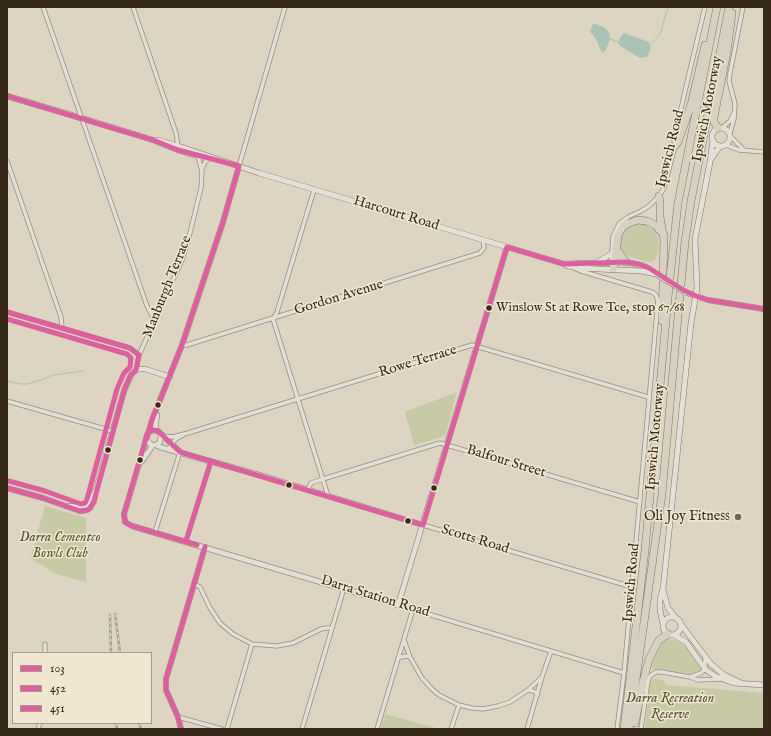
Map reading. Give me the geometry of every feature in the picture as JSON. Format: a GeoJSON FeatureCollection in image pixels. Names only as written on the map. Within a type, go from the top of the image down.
{"type":"FeatureCollection","features":[{"type":"Feature","properties":{"kind":"highway"},"geometry":{"type":"LineString","coordinates":[[675,146],[678,142],[690,105],[713,7]]}},
{"type":"Feature","properties":{"kind":"highway","name":"Ipswich Motorway"},"geometry":{"type":"LineString","coordinates":[[670,277],[678,203],[717,7]]}},
{"type":"Feature","properties":{"kind":"highway","name":"Ipswich Motorway"},"geometry":{"type":"LineString","coordinates":[[681,284],[691,201],[729,7]]}},
{"type":"Feature","properties":{"kind":"highway"},"geometry":{"type":"LineString","coordinates":[[720,128],[714,120],[727,52],[732,7]]}},
{"type":"Feature","properties":{"kind":"highway"},"geometry":{"type":"LineString","coordinates":[[659,196],[660,217],[664,235],[660,273]]}},
{"type":"Feature","properties":{"kind":"highway"},"geometry":{"type":"LineString","coordinates":[[613,265],[614,251],[620,232],[623,227],[632,221],[642,220],[652,223],[664,235]]}},
{"type":"Feature","properties":{"kind":"highway"},"geometry":{"type":"LineString","coordinates":[[614,251],[626,262]]}},
{"type":"Feature","properties":{"kind":"highway","name":"Ipswich Motorway"},"geometry":{"type":"LineString","coordinates":[[624,729],[645,550],[665,336],[662,330],[666,285]]}},
{"type":"Feature","properties":{"kind":"highway","name":"Ipswich Motorway"},"geometry":{"type":"LineString","coordinates":[[629,729],[662,494],[683,293]]}},
{"type":"Feature","properties":{"kind":"highway"},"geometry":{"type":"LineString","coordinates":[[633,729],[643,682],[650,659],[659,640],[671,634]]}},
{"type":"Feature","properties":{"kind":"main road"},"geometry":{"type":"LineString","coordinates":[[7,96],[211,158]]}},
{"type":"Feature","properties":{"kind":"main road"},"geometry":{"type":"LineString","coordinates":[[720,128],[727,129],[730,135],[729,141],[723,145],[716,144],[712,135],[720,128]]}},
{"type":"Feature","properties":{"kind":"main road","name":"Ipswich Road"},"geometry":{"type":"LineString","coordinates":[[663,624],[660,605],[663,589],[691,323],[696,296],[697,275],[695,239],[713,140]]}},
{"type":"Feature","properties":{"kind":"main road","name":"Ipswich Road"},"geometry":{"type":"LineString","coordinates":[[710,162],[723,145]]}},
{"type":"Feature","properties":{"kind":"main road"},"geometry":{"type":"LineString","coordinates":[[178,148],[198,156],[211,158]]}},
{"type":"Feature","properties":{"kind":"main road","name":"Harcourt Road"},"geometry":{"type":"LineString","coordinates":[[211,158],[575,268],[613,265],[626,262],[644,266],[660,273],[683,293],[696,296]]}},
{"type":"Feature","properties":{"kind":"main road"},"geometry":{"type":"LineString","coordinates":[[598,263],[614,251]]}},
{"type":"Feature","properties":{"kind":"main road","name":"Harcourt Road"},"geometry":{"type":"LineString","coordinates":[[564,264],[598,263],[660,273]]}},
{"type":"Feature","properties":{"kind":"main road","name":"Ipswich Road"},"geometry":{"type":"LineString","coordinates":[[663,589],[668,608],[675,617]]}},
{"type":"Feature","properties":{"kind":"main road"},"geometry":{"type":"LineString","coordinates":[[743,684],[717,670],[705,658],[675,617],[669,617],[664,621],[664,630],[686,642],[705,668],[721,679],[734,683],[743,684],[764,686]]}},
{"type":"Feature","properties":{"kind":"main road"},"geometry":{"type":"LineString","coordinates":[[671,634],[679,632],[680,623]]}},
{"type":"Feature","properties":{"kind":"street"},"geometry":{"type":"LineString","coordinates":[[43,7],[147,306],[155,321]]}},
{"type":"Feature","properties":{"kind":"street"},"geometry":{"type":"LineString","coordinates":[[133,7],[176,133],[178,148]]}},
{"type":"Feature","properties":{"kind":"street"},"geometry":{"type":"LineString","coordinates":[[138,466],[152,420],[182,345],[223,222],[284,7]]}},
{"type":"Feature","properties":{"kind":"street","name":"Ipswich Road"},"geometry":{"type":"LineString","coordinates":[[614,251],[613,236],[621,222],[645,209],[659,196],[666,182],[675,146],[674,141],[685,91],[705,7]]}},
{"type":"Feature","properties":{"kind":"street"},"geometry":{"type":"LineString","coordinates":[[743,7],[729,81],[735,104],[734,119],[730,135],[744,150]]}},
{"type":"Feature","properties":{"kind":"street"},"geometry":{"type":"LineString","coordinates":[[720,128],[730,121],[734,112]]}},
{"type":"Feature","properties":{"kind":"street"},"geometry":{"type":"LineString","coordinates":[[723,145],[740,150],[764,152]]}},
{"type":"Feature","properties":{"kind":"street","name":"Manburgh Terrace"},"geometry":{"type":"LineString","coordinates":[[198,156],[202,172]]}},
{"type":"Feature","properties":{"kind":"street","name":"Manburgh Terrace"},"geometry":{"type":"LineString","coordinates":[[7,488],[69,506],[80,511],[87,510],[95,496],[112,431],[128,380],[132,373],[136,370],[140,355],[182,260],[200,197],[202,172],[205,162],[211,158]]}},
{"type":"Feature","properties":{"kind":"street"},"geometry":{"type":"LineString","coordinates":[[7,161],[61,317],[62,328]]}},
{"type":"Feature","properties":{"kind":"street"},"geometry":{"type":"LineString","coordinates":[[314,190],[277,312],[273,319],[328,496]]}},
{"type":"Feature","properties":{"kind":"street","name":"Gordon Avenue"},"geometry":{"type":"LineString","coordinates":[[182,345],[187,345],[273,319],[480,253],[484,248],[483,240]]}},
{"type":"Feature","properties":{"kind":"street"},"geometry":{"type":"LineString","coordinates":[[398,605],[507,247]]}},
{"type":"Feature","properties":{"kind":"street","name":"Harcourt Road"},"geometry":{"type":"LineString","coordinates":[[575,268],[580,271],[652,292],[656,295]]}},
{"type":"Feature","properties":{"kind":"street","name":"Ipswich Road"},"geometry":{"type":"LineString","coordinates":[[617,729],[624,673],[648,397],[658,306],[656,295]]}},
{"type":"Feature","properties":{"kind":"street"},"geometry":{"type":"LineString","coordinates":[[696,296],[708,300],[764,309]]}},
{"type":"Feature","properties":{"kind":"street"},"geometry":{"type":"LineString","coordinates":[[7,312],[130,348],[140,355]]}},
{"type":"Feature","properties":{"kind":"street","name":"Rowe Terrace"},"geometry":{"type":"LineString","coordinates":[[162,435],[172,437],[188,433],[472,345],[648,397]]}},
{"type":"Feature","properties":{"kind":"street"},"geometry":{"type":"LineString","coordinates":[[136,370],[145,369],[170,377]]}},
{"type":"Feature","properties":{"kind":"street"},"geometry":{"type":"LineString","coordinates":[[155,430],[156,418],[162,398]]}},
{"type":"Feature","properties":{"kind":"street"},"geometry":{"type":"LineString","coordinates":[[7,401],[112,431]]}},
{"type":"Feature","properties":{"kind":"street"},"geometry":{"type":"LineString","coordinates":[[149,432],[155,430]]}},
{"type":"Feature","properties":{"kind":"street"},"geometry":{"type":"LineString","coordinates":[[138,466],[161,439],[162,435],[155,430]]}},
{"type":"Feature","properties":{"kind":"street","name":"Rowe Terrace"},"geometry":{"type":"LineString","coordinates":[[168,449],[176,439],[188,433]]}},
{"type":"Feature","properties":{"kind":"street","name":"Scotts Road"},"geometry":{"type":"LineString","coordinates":[[162,435],[180,452]]}},
{"type":"Feature","properties":{"kind":"street"},"geometry":{"type":"LineString","coordinates":[[146,440],[155,445]]}},
{"type":"Feature","properties":{"kind":"street","name":"Balfour Street"},"geometry":{"type":"LineString","coordinates":[[308,490],[311,484],[323,479],[440,443],[448,444],[640,502]]}},
{"type":"Feature","properties":{"kind":"street","name":"Scotts Road"},"geometry":{"type":"LineString","coordinates":[[155,445],[632,587]]}},
{"type":"Feature","properties":{"kind":"street"},"geometry":{"type":"LineString","coordinates":[[155,532],[180,452]]}},
{"type":"Feature","properties":{"kind":"street"},"geometry":{"type":"LineString","coordinates":[[186,541],[211,461]]}},
{"type":"Feature","properties":{"kind":"street","name":"Darra Station Road"},"geometry":{"type":"LineString","coordinates":[[138,466],[124,514],[125,522],[132,526],[344,588],[624,673]]}},
{"type":"Feature","properties":{"kind":"street"},"geometry":{"type":"LineString","coordinates":[[181,729],[178,717],[166,690],[166,679],[205,547]]}},
{"type":"Feature","properties":{"kind":"street"},"geometry":{"type":"LineString","coordinates":[[194,584],[200,588],[210,608],[220,623],[233,634],[252,644],[277,646],[293,643],[321,630],[332,628]]}},
{"type":"Feature","properties":{"kind":"street"},"geometry":{"type":"LineString","coordinates":[[302,729],[344,588]]}},
{"type":"Feature","properties":{"kind":"street"},"geometry":{"type":"LineString","coordinates":[[377,729],[413,609]]}},
{"type":"Feature","properties":{"kind":"street"},"geometry":{"type":"LineString","coordinates":[[404,640],[410,657],[422,678],[432,689],[449,701],[459,705],[483,709],[510,702],[528,690],[542,677]]}},
{"type":"Feature","properties":{"kind":"street"},"geometry":{"type":"LineString","coordinates":[[44,644],[44,652]]}},
{"type":"Feature","properties":{"kind":"street"},"geometry":{"type":"LineString","coordinates":[[226,729],[252,644]]}},
{"type":"Feature","properties":{"kind":"street"},"geometry":{"type":"LineString","coordinates":[[527,729],[551,651]]}},
{"type":"Feature","properties":{"kind":"street"},"geometry":{"type":"LineString","coordinates":[[398,658],[405,656],[410,657]]}},
{"type":"Feature","properties":{"kind":"street"},"geometry":{"type":"LineString","coordinates":[[690,677],[701,673],[705,668],[705,658]]}},
{"type":"Feature","properties":{"kind":"street"},"geometry":{"type":"LineString","coordinates":[[641,729],[648,680],[650,676],[656,672],[690,677],[698,680],[721,679]]}},
{"type":"Feature","properties":{"kind":"street"},"geometry":{"type":"LineString","coordinates":[[528,690],[538,694]]}},
{"type":"Feature","properties":{"kind":"street"},"geometry":{"type":"LineString","coordinates":[[451,729],[459,705]]}},
{"type":"Feature","properties":{"kind":"street"},"geometry":{"type":"LineString","coordinates":[[178,717],[222,729]]}},
{"type":"Feature","properties":{"kind":"green space"},"geometry":{"type":"Polygon","coordinates":[[[643,224],[649,226],[656,233],[658,239],[659,247],[657,255],[655,260],[651,262],[628,256],[623,252],[620,245],[621,236],[627,229],[635,225],[643,224]]]}},
{"type":"Feature","properties":{"kind":"green space"},"geometry":{"type":"Polygon","coordinates":[[[457,392],[445,436],[414,445],[405,412],[457,392]]]}},
{"type":"Feature","properties":{"kind":"green space","name":"Darra Cementco Bowls Club"},"geometry":{"type":"Polygon","coordinates":[[[45,506],[86,518],[86,582],[56,574],[30,558],[45,506]]]}},
{"type":"Feature","properties":{"kind":"green space"},"geometry":{"type":"Polygon","coordinates":[[[669,639],[678,641],[687,649],[701,669],[698,673],[693,676],[654,670],[651,665],[658,648],[663,641],[669,639]]]}},
{"type":"Feature","properties":{"kind":"green space","name":"Darra Recreation Reserve"},"geometry":{"type":"Polygon","coordinates":[[[653,679],[664,680],[666,685],[764,693],[764,729],[645,729],[650,683],[653,679]]]}},
{"type":"Feature","properties":{"kind":"green space"},"geometry":{"type":"Polygon","coordinates":[[[385,714],[440,729],[380,729],[385,714]]]}},
{"type":"Feature","properties":{"kind":"shaded area"},"geometry":{"type":"Polygon","coordinates":[[[593,23],[604,27],[609,32],[610,39],[606,50],[602,53],[596,39],[590,32],[593,23]]]}},
{"type":"Feature","properties":{"kind":"shaded area"},"geometry":{"type":"Polygon","coordinates":[[[624,33],[649,42],[651,48],[647,57],[640,58],[620,46],[618,43],[624,33]]]}},
{"type":"Feature","properties":{"kind":"waterway"},"geometry":{"type":"LineString","coordinates":[[650,45],[661,31],[668,7]]}},
{"type":"Feature","properties":{"kind":"waterway"},"geometry":{"type":"LineString","coordinates":[[610,39],[619,42]]}},
{"type":"Feature","properties":{"kind":"waterway"},"geometry":{"type":"LineString","coordinates":[[7,381],[28,384],[53,375],[84,371]]}},
{"type":"Feature","properties":{"kind":"railway"},"geometry":{"type":"LineString","coordinates":[[115,614],[120,652]]}},
{"type":"Feature","properties":{"kind":"railway"},"geometry":{"type":"LineString","coordinates":[[110,615],[111,652]]}},
{"type":"Feature","properties":{"kind":"railway"},"geometry":{"type":"LineString","coordinates":[[116,724],[117,729]]}},
{"type":"Feature","properties":{"kind":"railway"},"geometry":{"type":"LineString","coordinates":[[139,724],[141,729]]}},
{"type":"Feature","properties":{"kind":"transit line","name":"103"},"geometry":{"type":"LineString","coordinates":[[7,96],[153,140],[178,150],[239,166]]}},
{"type":"Feature","properties":{"kind":"transit line","name":"103"},"geometry":{"type":"LineString","coordinates":[[146,440],[152,420],[182,345],[223,222],[239,166]]}},
{"type":"Feature","properties":{"kind":"transit line","name":"103"},"geometry":{"type":"LineString","coordinates":[[507,247],[564,264],[626,262],[638,264],[649,268],[683,290],[696,296],[708,300],[764,309]]}},
{"type":"Feature","properties":{"kind":"transit line","name":"103"},"geometry":{"type":"LineString","coordinates":[[423,525],[507,247]]}},
{"type":"Feature","properties":{"kind":"transit line","name":"452"},"geometry":{"type":"LineString","coordinates":[[7,312],[130,348],[139,355]]}},
{"type":"Feature","properties":{"kind":"transit line","name":"451"},"geometry":{"type":"LineString","coordinates":[[7,319],[127,354],[131,358],[130,367],[124,373],[117,389],[85,503],[81,504],[45,491],[9,481]]}},
{"type":"Feature","properties":{"kind":"transit line","name":"452"},"geometry":{"type":"LineString","coordinates":[[7,488],[43,498],[80,511],[90,508],[94,501],[124,391],[130,376],[136,370],[139,355]]}},
{"type":"Feature","properties":{"kind":"transit line","name":"103"},"geometry":{"type":"LineString","coordinates":[[125,522],[124,514],[147,435],[153,430],[158,431],[180,452],[423,525]]}},
{"type":"Feature","properties":{"kind":"transit line","name":"103"},"geometry":{"type":"LineString","coordinates":[[186,541],[211,461]]}},
{"type":"Feature","properties":{"kind":"transit line","name":"103"},"geometry":{"type":"LineString","coordinates":[[125,522],[132,526],[197,545]]}},
{"type":"Feature","properties":{"kind":"transit line","name":"103"},"geometry":{"type":"LineString","coordinates":[[181,729],[178,717],[166,690],[166,679],[205,547]]}},
{"type":"Feature","properties":{"kind":"place","name":"Winslow St at Rowe Tce, stop 67/68"},"geometry":{"type":"Point","coordinates":[489,308]}},
{"type":"Feature","properties":{"kind":"place","name":"Oli Joy Fitness"},"geometry":{"type":"Point","coordinates":[738,517]}}]}
